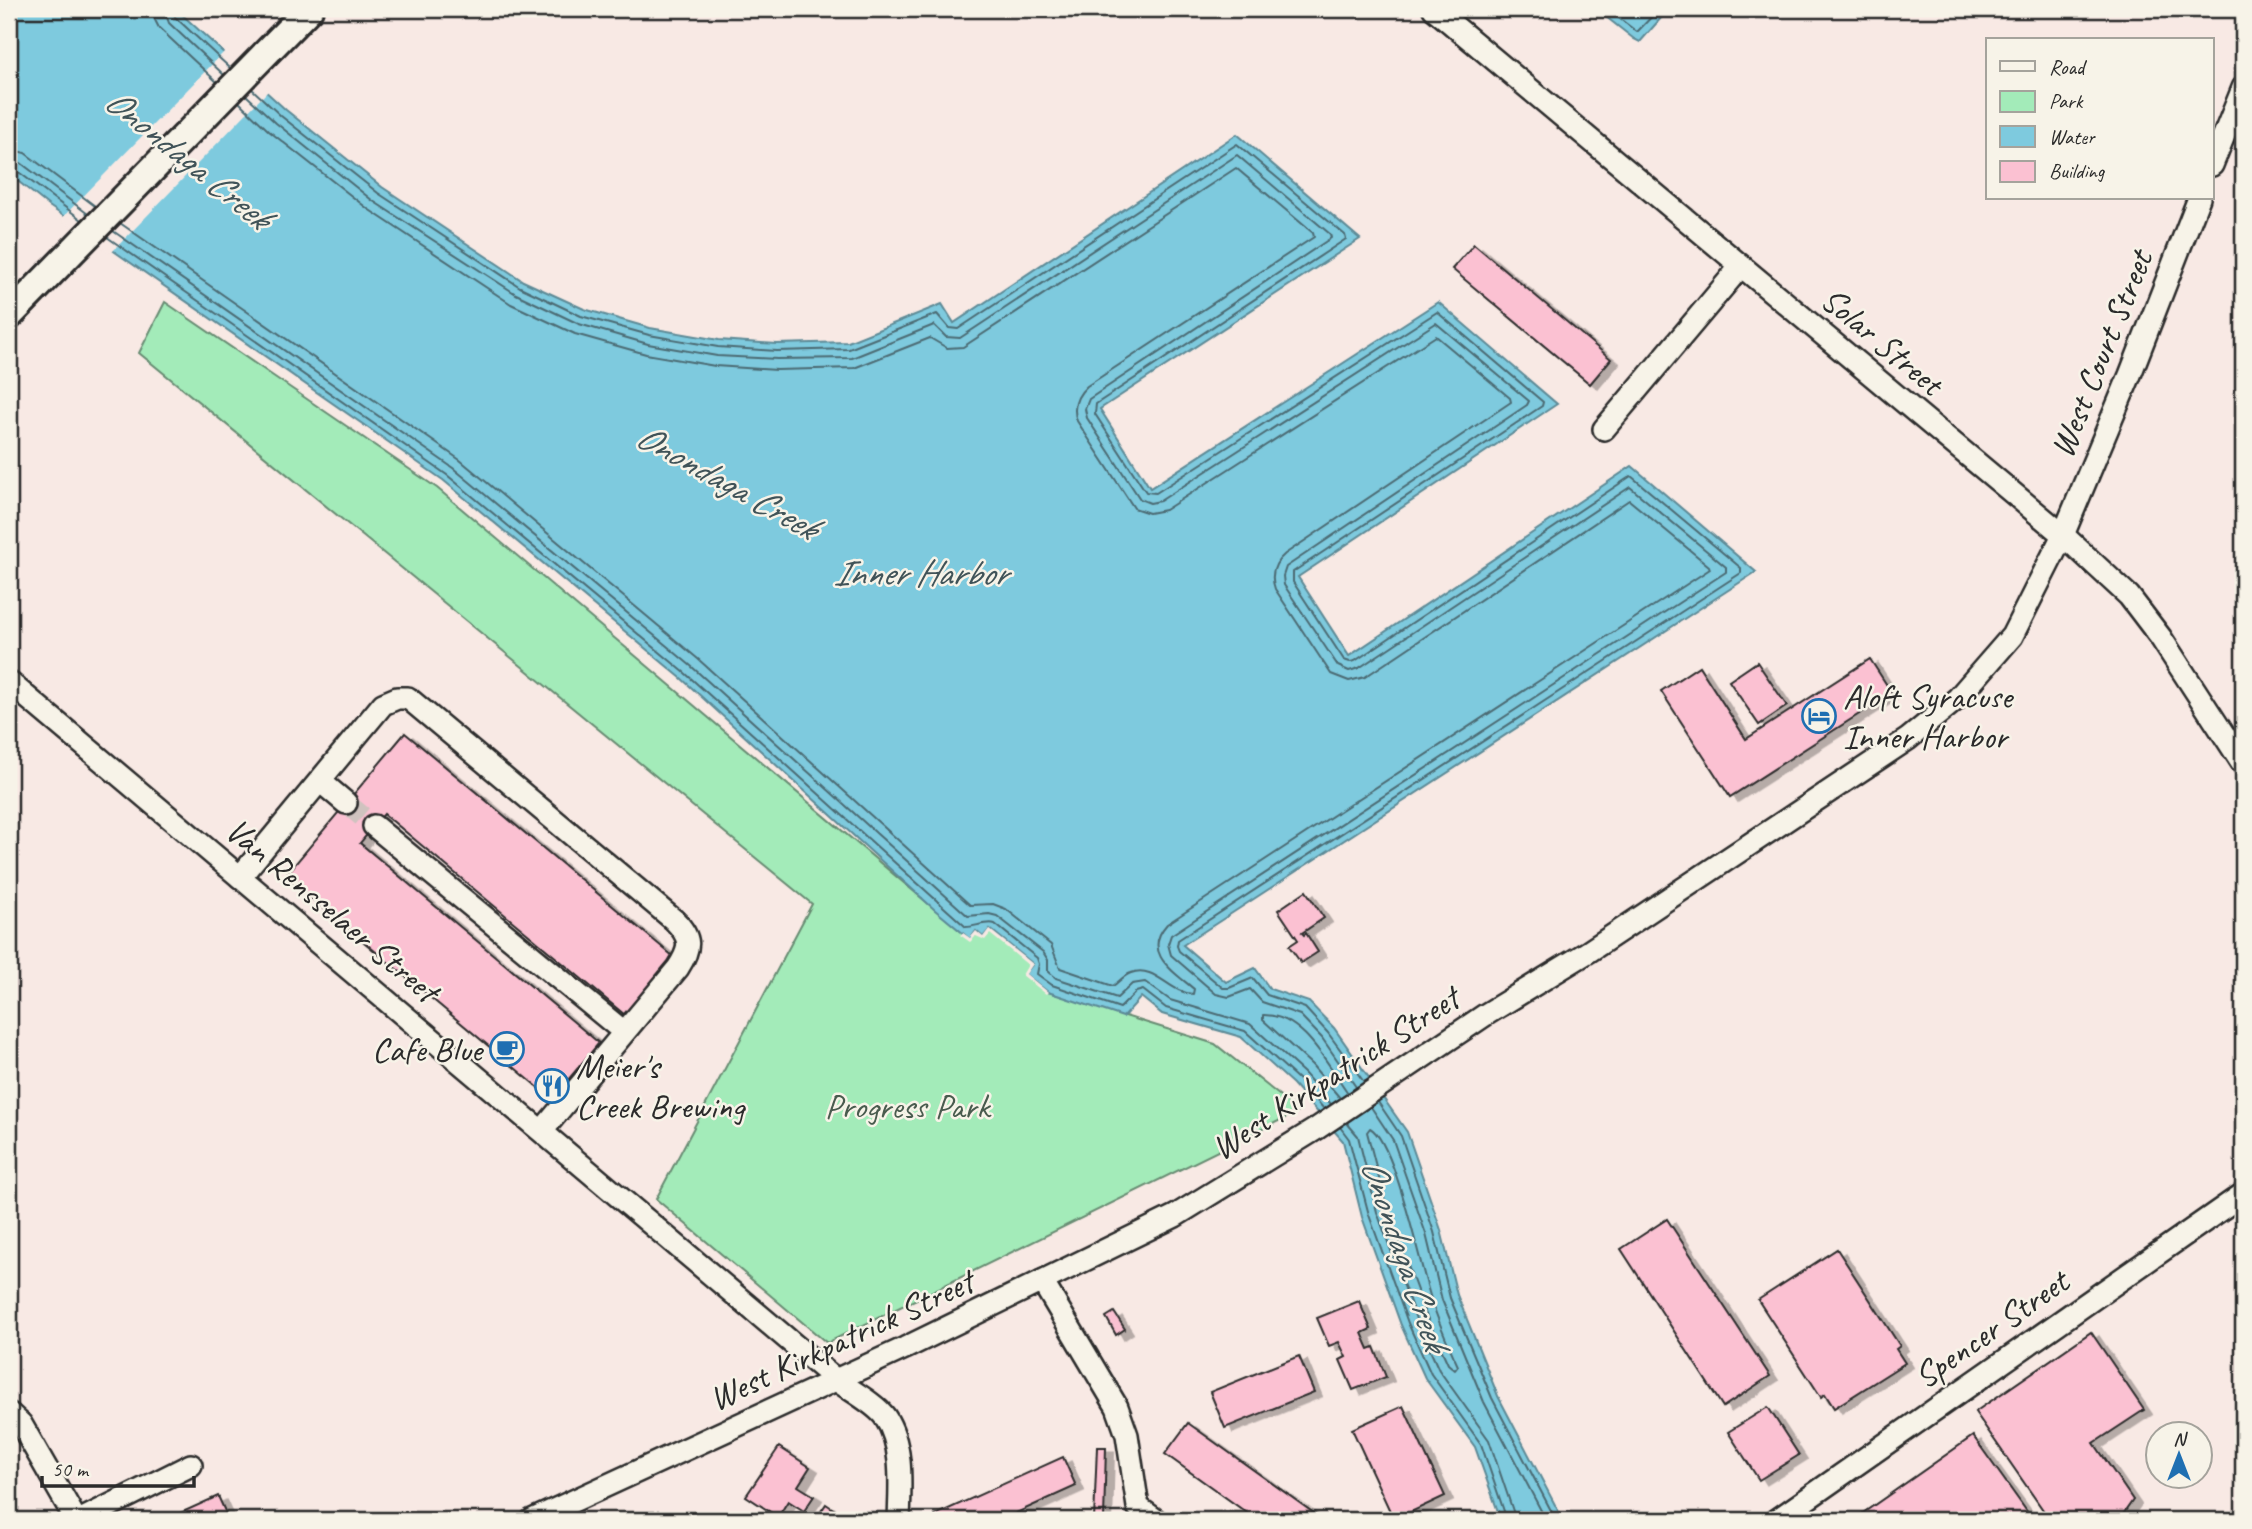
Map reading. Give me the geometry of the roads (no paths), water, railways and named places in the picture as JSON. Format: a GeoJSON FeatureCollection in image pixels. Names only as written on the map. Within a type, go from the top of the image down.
{"type":"FeatureCollection","features":[{"type":"Feature","properties":{"kind":"main road"},"geometry":{"type":"LineString","coordinates":[[16,309],[309,9]]}},
{"type":"Feature","properties":{"kind":"street","name":"Solar Street"},"geometry":{"type":"LineString","coordinates":[[1434,9],[2063,536],[2129,596],[2161,638],[2243,764]]}},
{"type":"Feature","properties":{"kind":"street"},"geometry":{"type":"LineString","coordinates":[[2214,159],[2243,88]]}},
{"type":"Feature","properties":{"kind":"street","name":"West Court Street"},"geometry":{"type":"LineString","coordinates":[[2063,536],[2198,200]]}},
{"type":"Feature","properties":{"kind":"street"},"geometry":{"type":"LineString","coordinates":[[1604,429],[1741,266]]}},
{"type":"Feature","properties":{"kind":"street","name":"West Kirkpatrick Street"},"geometry":{"type":"LineString","coordinates":[[532,1520],[836,1380],[1175,1216],[1316,1129],[1388,1079],[1588,952],[1908,739],[1958,698],[2012,636],[2063,536]]}},
{"type":"Feature","properties":{"kind":"street","name":"Van Rensselaer Street"},"geometry":{"type":"LineString","coordinates":[[9,682],[836,1380],[883,1415],[890,1427],[900,1479],[899,1520]]}},
{"type":"Feature","properties":{"kind":"street"},"geometry":{"type":"LineString","coordinates":[[240,877],[383,704],[397,698],[408,698],[684,930],[688,942],[687,954],[542,1131]]}},
{"type":"Feature","properties":{"kind":"street"},"geometry":{"type":"LineString","coordinates":[[320,781],[346,803]]}},
{"type":"Feature","properties":{"kind":"street"},"geometry":{"type":"LineString","coordinates":[[374,826],[624,1032]]}},
{"type":"Feature","properties":{"kind":"street","name":"Spencer Street"},"geometry":{"type":"LineString","coordinates":[[1777,1520],[2243,1194]]}},
{"type":"Feature","properties":{"kind":"street"},"geometry":{"type":"LineString","coordinates":[[1042,1282],[1079,1339],[1117,1407],[1127,1435],[1138,1507],[1156,1520]]}},
{"type":"Feature","properties":{"kind":"street"},"geometry":{"type":"LineString","coordinates":[[9,1413],[21,1424],[78,1520],[191,1465]]}},
{"type":"Feature","properties":{"kind":"water","name":"Inner Harbor"},"geometry":{"type":"Polygon","coordinates":[[[9,9],[176,9],[286,110],[382,187],[523,281],[584,309],[650,328],[719,340],[777,344],[848,342],[942,304],[954,323],[1237,134],[1360,239],[1100,409],[1150,488],[1438,302],[1557,404],[1298,577],[1349,656],[1632,466],[1756,572],[1183,945],[1226,982],[1255,968],[1270,989],[1309,1002],[1334,1028],[1407,1132],[1441,1230],[1457,1295],[1498,1396],[1563,1520],[1501,1520],[1475,1447],[1425,1378],[1401,1325],[1362,1217],[1343,1141],[1293,1084],[1241,1037],[1162,1014],[1141,997],[1123,1017],[1048,992],[1025,974],[1033,964],[990,929],[983,937],[976,931],[970,939],[681,678],[443,480],[49,206],[9,174],[9,9]]]}},
{"type":"Feature","properties":{"kind":"water"},"geometry":{"type":"Polygon","coordinates":[[[1596,9],[1669,9],[1640,42],[1596,9]]]}},
{"type":"Feature","properties":{"kind":"tunnel"},"geometry":{"type":"LineString","coordinates":[[346,803],[374,826]]}},
{"type":"Feature","properties":{"kind":"place","name":"Aloft Syracuse Inner Harbor"},"geometry":{"type":"Point","coordinates":[1819,716]}},
{"type":"Feature","properties":{"kind":"place","name":"Cafe Blue"},"geometry":{"type":"Point","coordinates":[507,1049]}},
{"type":"Feature","properties":{"kind":"place","name":"Meier's Creek Brewing"},"geometry":{"type":"Point","coordinates":[552,1086]}},
{"type":"Feature","properties":{"kind":"water label","name":"Onondaga Creek"},"geometry":{"type":"Point","coordinates":[188,158]}},
{"type":"Feature","properties":{"kind":"water label","name":"Onondaga Creek"},"geometry":{"type":"Point","coordinates":[727,481]}},
{"type":"Feature","properties":{"kind":"water label","name":"Onondaga Creek"},"geometry":{"type":"Point","coordinates":[1405,1254]}},
{"type":"Feature","properties":{"kind":"park label","name":"Progress Park"},"geometry":{"type":"Point","coordinates":[907,1106]}}]}
